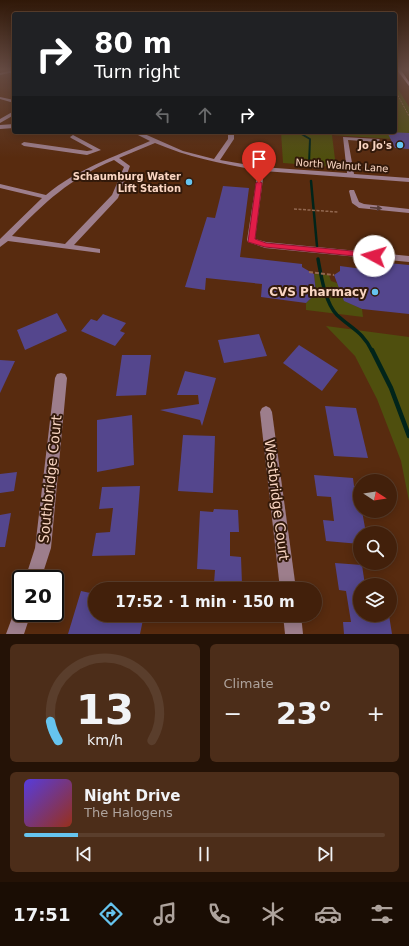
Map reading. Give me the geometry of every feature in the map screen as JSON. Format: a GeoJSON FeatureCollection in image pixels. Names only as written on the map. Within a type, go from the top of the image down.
{"type":"FeatureCollection","features":[{"type":"Feature","properties":{"kind":"street"},"geometry":{"type":"LineString","coordinates":[[0,121],[12,114]]}},
{"type":"Feature","properties":{"kind":"street"},"geometry":{"type":"LineString","coordinates":[[0,127],[12,126]]}},
{"type":"Feature","properties":{"kind":"street"},"geometry":{"type":"LineString","coordinates":[[24,144],[66,143],[77,134]]}},
{"type":"Feature","properties":{"kind":"street","name":"North Walnut Lane"},"geometry":{"type":"LineString","coordinates":[[139,134],[181,152],[216,161],[261,169],[409,180]]}},
{"type":"Feature","properties":{"kind":"street"},"geometry":{"type":"LineString","coordinates":[[216,161],[231,139],[231,134]]}},
{"type":"Feature","properties":{"kind":"street"},"geometry":{"type":"LineString","coordinates":[[351,176],[345,138],[377,140]]}},
{"type":"Feature","properties":{"kind":"street"},"geometry":{"type":"LineString","coordinates":[[3,241],[29,212],[65,183],[93,168],[154,141]]}},
{"type":"Feature","properties":{"kind":"street"},"geometry":{"type":"LineString","coordinates":[[66,247],[115,196],[127,166],[116,159]]}},
{"type":"Feature","properties":{"kind":"street"},"geometry":{"type":"LineString","coordinates":[[261,169],[251,240],[265,245],[409,259]]}},
{"type":"Feature","properties":{"kind":"street"},"geometry":{"type":"LineString","coordinates":[[0,186],[47,197]]}},
{"type":"Feature","properties":{"kind":"street"},"geometry":{"type":"LineString","coordinates":[[352,191],[356,203],[362,206],[409,211]]}},
{"type":"Feature","properties":{"kind":"street"},"geometry":{"type":"LineString","coordinates":[[3,241],[97,250]]}},
{"type":"Feature","properties":{"kind":"street","name":"Southbridge Court"},"geometry":{"type":"LineString","coordinates":[[36,570],[43,548],[61,378]]}},
{"type":"Feature","properties":{"kind":"street","name":"Westbridge Court"},"geometry":{"type":"LineString","coordinates":[[266,412],[287,582]]}},
{"type":"Feature","properties":{"kind":"street"},"geometry":{"type":"LineString","coordinates":[[16,634],[19,622]]}},
{"type":"Feature","properties":{"kind":"street"},"geometry":{"type":"LineString","coordinates":[[293,622],[294,634]]}},
{"type":"Feature","properties":{"kind":"path"},"geometry":{"type":"LineString","coordinates":[[400,100],[409,116]]}},
{"type":"Feature","properties":{"kind":"path"},"geometry":{"type":"LineString","coordinates":[[294,209],[338,212]]}},
{"type":"Feature","properties":{"kind":"path"},"geometry":{"type":"LineString","coordinates":[[309,272],[334,274]]}},
{"type":"Feature","properties":{"kind":"shaded area"},"geometry":{"type":"Polygon","coordinates":[[[397,100],[404,100],[409,107],[409,140],[332,135],[336,167],[283,163],[281,134],[397,134],[397,100]]]}},
{"type":"Feature","properties":{"kind":"shaded area"},"geometry":{"type":"Polygon","coordinates":[[[314,274],[329,275],[331,281],[337,283],[345,301],[362,309],[363,317],[306,310],[306,303],[316,293],[314,274]]]}},
{"type":"Feature","properties":{"kind":"shaded area"},"geometry":{"type":"Polygon","coordinates":[[[326,326],[409,337],[409,501],[401,461],[377,399],[355,356],[326,326]]]}},
{"type":"Feature","properties":{"kind":"building"},"geometry":{"type":"Polygon","coordinates":[[[409,133],[409,149],[395,148],[388,134],[409,133]]]}},
{"type":"Feature","properties":{"kind":"building"},"geometry":{"type":"Polygon","coordinates":[[[223,186],[249,188],[240,257],[302,264],[302,267],[314,274],[316,293],[306,303],[261,297],[262,284],[206,278],[205,290],[185,287],[207,217],[215,218],[223,186]]]}},
{"type":"Feature","properties":{"kind":"building","name":"CVS Pharmacy"},"geometry":{"type":"Polygon","coordinates":[[[378,262],[409,265],[409,314],[362,309],[344,301],[334,275],[340,271],[340,266],[370,270],[373,264],[378,262]]]}},
{"type":"Feature","properties":{"kind":"building"},"geometry":{"type":"Polygon","coordinates":[[[57,313],[67,331],[25,350],[17,330],[57,313]]]}},
{"type":"Feature","properties":{"kind":"building"},"geometry":{"type":"Polygon","coordinates":[[[103,314],[126,323],[120,331],[125,333],[115,346],[81,331],[91,319],[97,321],[103,314]]]}},
{"type":"Feature","properties":{"kind":"building"},"geometry":{"type":"Polygon","coordinates":[[[259,334],[267,356],[224,363],[218,340],[259,334]]]}},
{"type":"Feature","properties":{"kind":"building"},"geometry":{"type":"Polygon","coordinates":[[[299,345],[338,370],[322,391],[283,363],[299,345]]]}},
{"type":"Feature","properties":{"kind":"building"},"geometry":{"type":"Polygon","coordinates":[[[122,355],[151,355],[146,395],[116,396],[122,355]]]}},
{"type":"Feature","properties":{"kind":"building"},"geometry":{"type":"Polygon","coordinates":[[[0,360],[15,361],[0,393],[0,360]]]}},
{"type":"Feature","properties":{"kind":"building"},"geometry":{"type":"Polygon","coordinates":[[[185,371],[216,378],[202,426],[200,420],[160,410],[199,404],[198,395],[177,395],[185,371]]]}},
{"type":"Feature","properties":{"kind":"building"},"geometry":{"type":"Polygon","coordinates":[[[325,406],[356,408],[368,458],[334,456],[325,406]]]}},
{"type":"Feature","properties":{"kind":"building"},"geometry":{"type":"Polygon","coordinates":[[[132,415],[134,465],[97,472],[97,420],[132,415]]]}},
{"type":"Feature","properties":{"kind":"building"},"geometry":{"type":"Polygon","coordinates":[[[183,435],[215,436],[213,493],[178,491],[183,435]]]}},
{"type":"Feature","properties":{"kind":"building"},"geometry":{"type":"Polygon","coordinates":[[[17,472],[14,491],[0,493],[0,474],[17,472]]]}},
{"type":"Feature","properties":{"kind":"building"},"geometry":{"type":"Polygon","coordinates":[[[314,475],[353,478],[353,518],[363,518],[365,526],[353,526],[353,543],[326,541],[323,520],[334,521],[331,497],[317,496],[314,475]]]}},
{"type":"Feature","properties":{"kind":"building"},"geometry":{"type":"Polygon","coordinates":[[[140,486],[135,555],[92,556],[96,533],[110,532],[113,508],[99,509],[102,487],[140,486]]]}},
{"type":"Feature","properties":{"kind":"building"},"geometry":{"type":"Polygon","coordinates":[[[214,509],[238,510],[239,532],[230,532],[230,556],[241,557],[242,582],[214,582],[215,570],[197,569],[200,511],[213,512],[214,509]]]}},
{"type":"Feature","properties":{"kind":"building"},"geometry":{"type":"Polygon","coordinates":[[[11,513],[5,547],[0,547],[0,515],[11,513]]]}},
{"type":"Feature","properties":{"kind":"building"},"geometry":{"type":"Polygon","coordinates":[[[335,563],[353,564],[353,570],[363,570],[364,578],[353,578],[353,622],[390,622],[392,634],[344,634],[343,622],[351,622],[346,591],[339,590],[335,563]]]}},
{"type":"Feature","properties":{"kind":"building"},"geometry":{"type":"Polygon","coordinates":[[[81,591],[88,592],[88,622],[143,622],[140,634],[68,634],[81,591]]]}},
{"type":"Feature","properties":{"kind":"waterway"},"geometry":{"type":"LineString","coordinates":[[301,134],[310,139],[309,164]]}},
{"type":"Feature","properties":{"kind":"waterway"},"geometry":{"type":"LineString","coordinates":[[311,181],[317,246]]}},
{"type":"Feature","properties":{"kind":"waterway"},"geometry":{"type":"LineString","coordinates":[[318,259],[324,288],[333,310],[365,339],[372,351]]}},
{"type":"Feature","properties":{"kind":"waterway"},"geometry":{"type":"LineString","coordinates":[[372,350],[391,388],[409,436]]}},
{"type":"Feature","properties":{"kind":"place","name":"Jo Jo's"},"geometry":{"type":"Point","coordinates":[400,145]}},
{"type":"Feature","properties":{"kind":"place","name":"Schaumburg Water Lift Station"},"geometry":{"type":"Point","coordinates":[189,182]}},
{"type":"Feature","properties":{"kind":"place","name":"CVS Pharmacy"},"geometry":{"type":"Point","coordinates":[375,292]}},
{"type":"Feature","properties":{"kind":"route"},"geometry":{"type":"LineString","coordinates":[[259,183],[251,240],[257,244],[374,256]]}}]}
